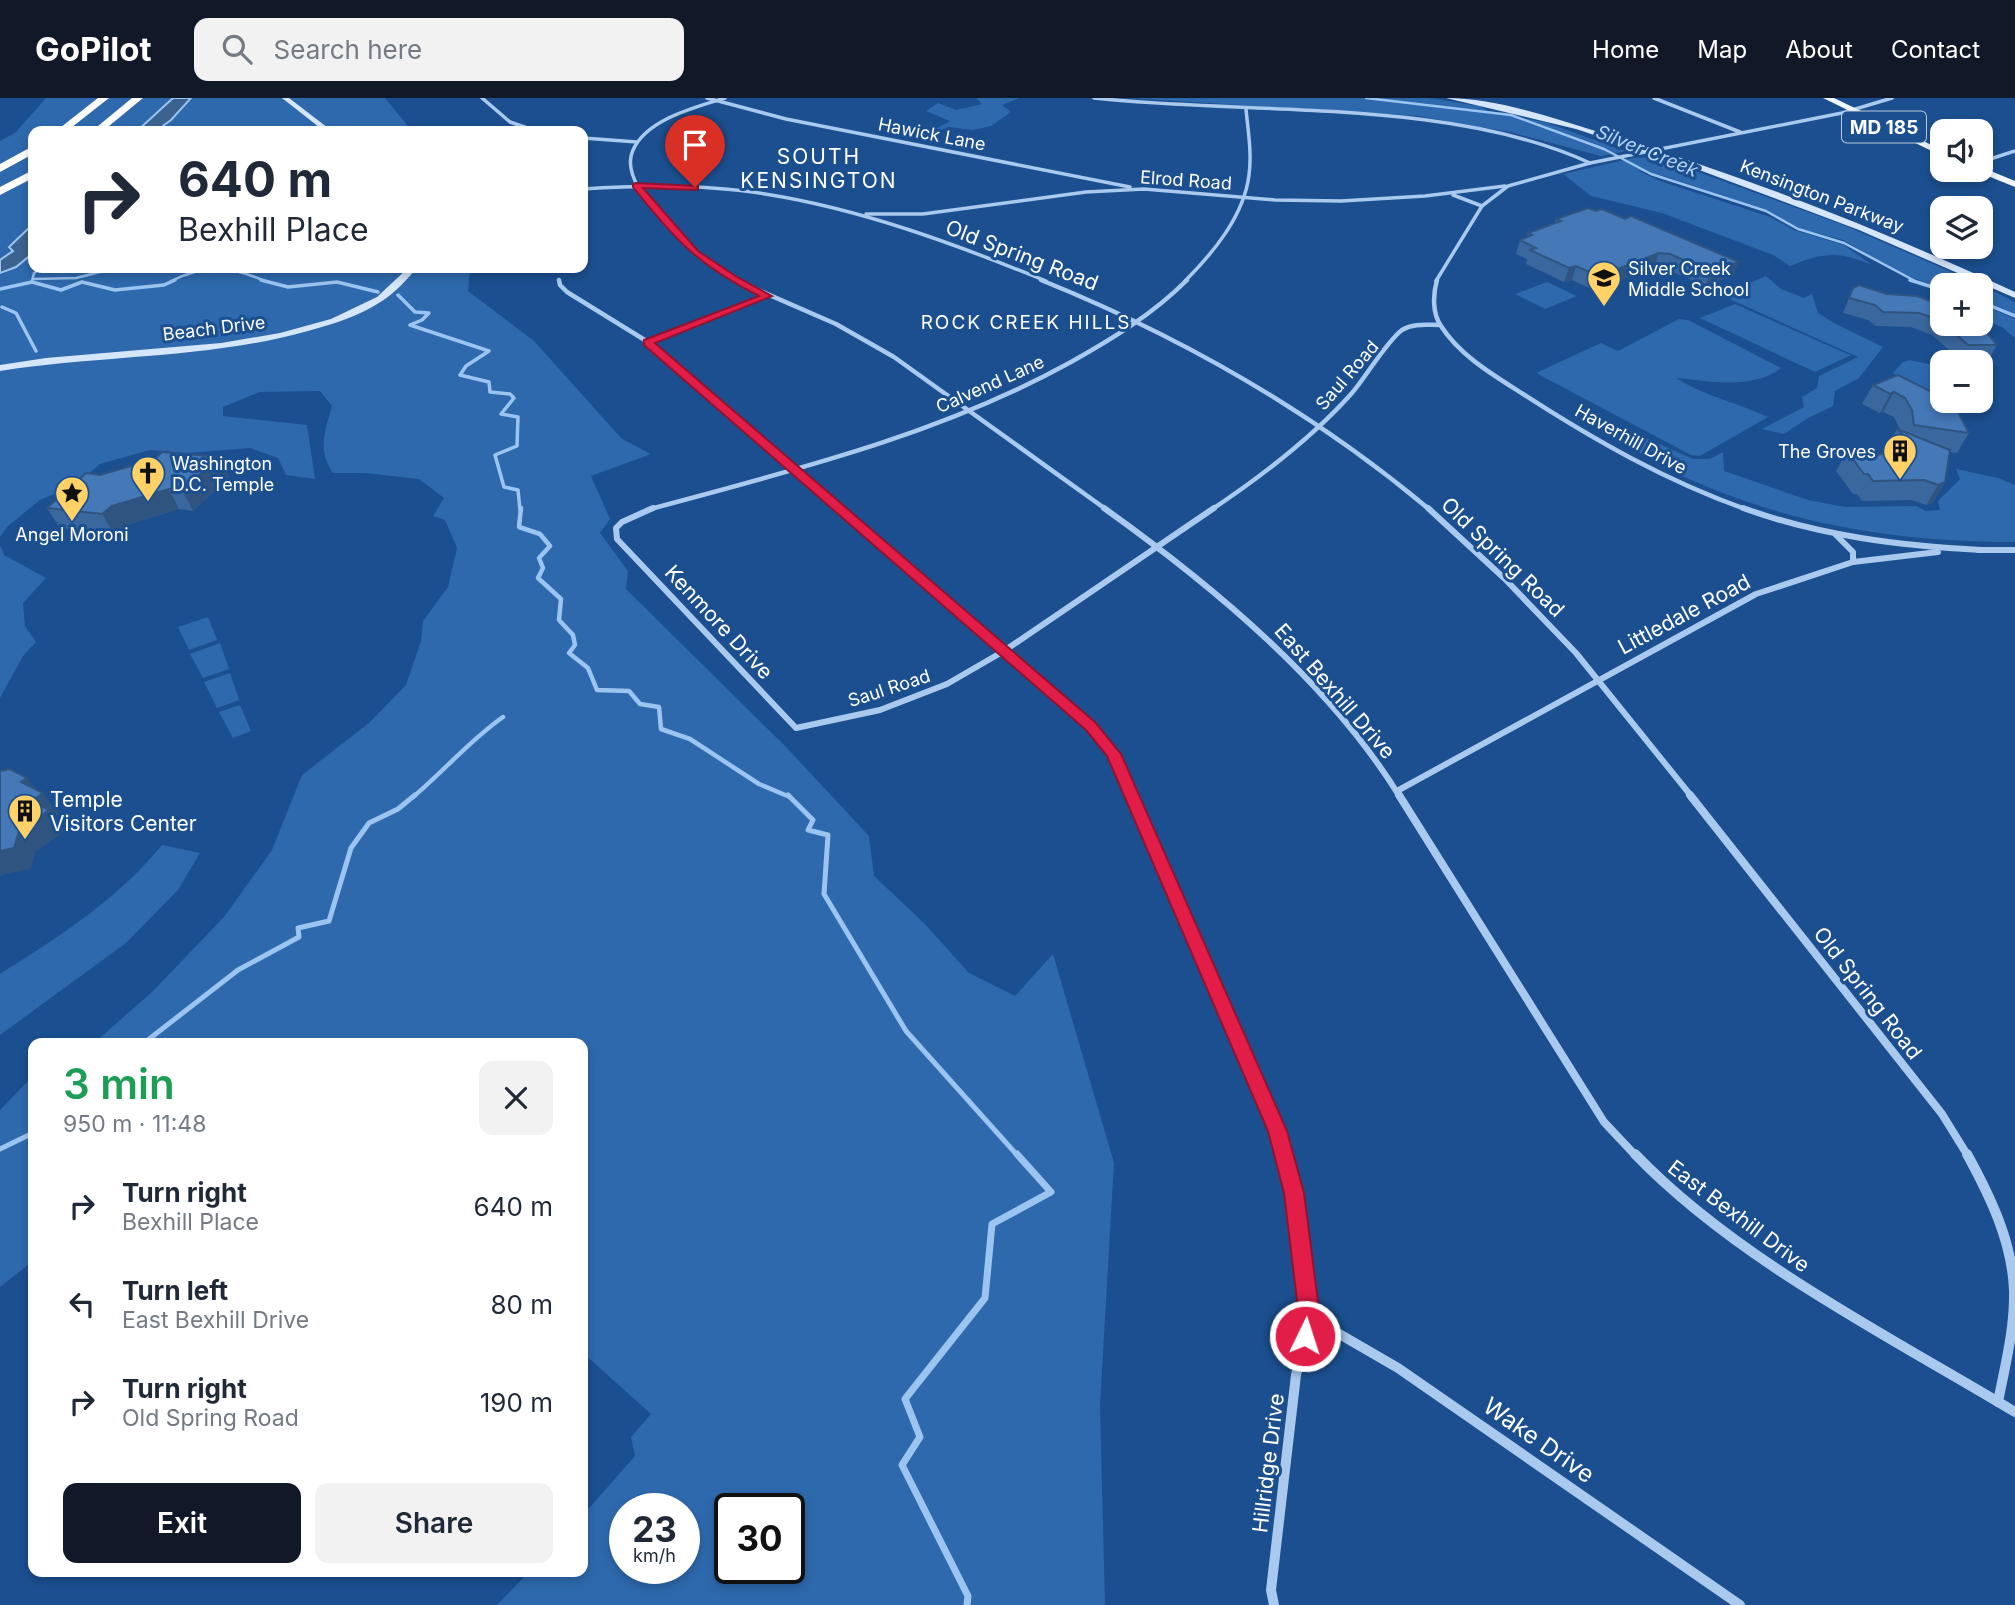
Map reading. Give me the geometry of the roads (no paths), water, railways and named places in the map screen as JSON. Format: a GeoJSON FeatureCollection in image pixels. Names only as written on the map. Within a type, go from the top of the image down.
{"type":"FeatureCollection","features":[{"type":"Feature","properties":{"kind":"highway"},"geometry":{"type":"LineString","coordinates":[[68,126],[104,98]]}},
{"type":"Feature","properties":{"kind":"highway"},"geometry":{"type":"LineString","coordinates":[[103,126],[138,98]]}},
{"type":"Feature","properties":{"kind":"highway"},"geometry":{"type":"LineString","coordinates":[[0,169],[28,152]]}},
{"type":"Feature","properties":{"kind":"highway"},"geometry":{"type":"LineString","coordinates":[[0,192],[28,176]]}},
{"type":"Feature","properties":{"kind":"main road","name":"MD 185"},"geometry":{"type":"LineString","coordinates":[[1827,98],[1930,147]]}},
{"type":"Feature","properties":{"kind":"main road","name":"MD 185"},"geometry":{"type":"LineString","coordinates":[[1847,98],[1930,138]]}},
{"type":"Feature","properties":{"kind":"main road"},"geometry":{"type":"LineString","coordinates":[[1993,166],[2015,173]]}},
{"type":"Feature","properties":{"kind":"main road"},"geometry":{"type":"LineString","coordinates":[[1993,170],[2015,184]]}},
{"type":"Feature","properties":{"kind":"street"},"geometry":{"type":"LineString","coordinates":[[285,98],[321,126]]}},
{"type":"Feature","properties":{"kind":"street"},"geometry":{"type":"LineString","coordinates":[[482,98],[510,122],[522,126]]}},
{"type":"Feature","properties":{"kind":"street"},"geometry":{"type":"LineString","coordinates":[[636,186],[630,164],[637,142],[664,121],[711,99],[725,98]]}},
{"type":"Feature","properties":{"kind":"street"},"geometry":{"type":"LineString","coordinates":[[1094,98],[1387,116],[1449,123],[1528,140],[1590,163]]}},
{"type":"Feature","properties":{"kind":"street","name":"Kensington Parkway"},"geometry":{"type":"LineString","coordinates":[[1449,98],[1546,118],[1652,151],[1848,220],[2015,295]]}},
{"type":"Feature","properties":{"kind":"street"},"geometry":{"type":"LineString","coordinates":[[1654,98],[1741,132]]}},
{"type":"Feature","properties":{"kind":"street"},"geometry":{"type":"LineString","coordinates":[[1439,325],[1433,290],[1437,278],[1482,206],[1508,186],[1590,163],[1851,111],[1892,98]]}},
{"type":"Feature","properties":{"kind":"street","name":"Hawick Lane"},"geometry":{"type":"LineString","coordinates":[[711,99],[800,121],[1144,189]]}},
{"type":"Feature","properties":{"kind":"street","name":"Calvend Lane"},"geometry":{"type":"LineString","coordinates":[[617,539],[616,528],[643,511],[896,438],[967,412],[1072,362],[1140,321],[1206,260],[1229,227],[1243,198],[1251,163],[1246,109]]}},
{"type":"Feature","properties":{"kind":"street"},"geometry":{"type":"LineString","coordinates":[[588,138],[637,142]]}},
{"type":"Feature","properties":{"kind":"street"},"geometry":{"type":"LineString","coordinates":[[1993,159],[2015,151]]}},
{"type":"Feature","properties":{"kind":"street"},"geometry":{"type":"LineString","coordinates":[[1074,194],[1079,186],[1076,177]]}},
{"type":"Feature","properties":{"kind":"street","name":"Old Spring Road"},"geometry":{"type":"LineString","coordinates":[[588,190],[636,186],[736,190],[854,214],[1023,271],[1140,321],[1242,377],[1321,426],[1401,486],[1458,535],[1547,621],[1598,679],[1942,1114],[1967,1152],[1994,1210],[2008,1252],[2014,1290],[1998,1402]]}},
{"type":"Feature","properties":{"kind":"street","name":"East Bexhill Drive"},"geometry":{"type":"LineString","coordinates":[[636,186],[695,253],[734,279],[767,296],[815,314],[870,342],[905,364],[967,412],[1056,472],[1158,547],[1270,641],[1348,726],[1397,791],[1604,1122],[1652,1172],[1702,1215],[1781,1272],[2015,1412]]}},
{"type":"Feature","properties":{"kind":"street","name":"Elrod Road"},"geometry":{"type":"LineString","coordinates":[[854,214],[923,214],[1074,194],[1144,189],[1243,198],[1341,201],[1448,194],[1508,186]]}},
{"type":"Feature","properties":{"kind":"street","name":"Elrod Road"},"geometry":{"type":"LineString","coordinates":[[1448,194],[1482,206]]}},
{"type":"Feature","properties":{"kind":"street"},"geometry":{"type":"LineString","coordinates":[[908,230],[905,226],[908,221],[923,214]]}},
{"type":"Feature","properties":{"kind":"street","name":"Beach Drive"},"geometry":{"type":"LineString","coordinates":[[0,368],[64,359],[222,345],[298,331],[339,318],[373,303],[409,273]]}},
{"type":"Feature","properties":{"kind":"street","name":"Hillridge Drive"},"geometry":{"type":"LineString","coordinates":[[559,279],[560,285],[567,292],[648,342],[1091,726],[1114,754],[1278,1131],[1294,1193],[1310,1317],[1296,1375],[1271,1590],[1274,1605]]}},
{"type":"Feature","properties":{"kind":"street"},"geometry":{"type":"LineString","coordinates":[[648,342],[767,296]]}},
{"type":"Feature","properties":{"kind":"street","name":"Saul Road"},"geometry":{"type":"LineString","coordinates":[[796,728],[880,710],[900,703],[947,684],[1004,651],[1260,477],[1321,426],[1380,361],[1401,331],[1413,325],[1439,325]]}},
{"type":"Feature","properties":{"kind":"street","name":"Haverhill Drive"},"geometry":{"type":"LineString","coordinates":[[1439,325],[1458,348],[1490,373],[1665,476],[1717,499],[1773,518],[1834,533],[1928,548],[1982,550]]}},
{"type":"Feature","properties":{"kind":"street"},"geometry":{"type":"LineString","coordinates":[[1834,533],[1853,552],[1853,562]]}},
{"type":"Feature","properties":{"kind":"street","name":"Kenmore Drive"},"geometry":{"type":"LineString","coordinates":[[617,539],[796,728]]}},
{"type":"Feature","properties":{"kind":"street","name":"Littledale Road"},"geometry":{"type":"LineString","coordinates":[[1397,791],[1756,594],[1853,562],[1916,554],[2015,550]]}},
{"type":"Feature","properties":{"kind":"street","name":"Wake Drive"},"geometry":{"type":"LineString","coordinates":[[1310,1317],[1398,1368],[1740,1605]]}},
{"type":"Feature","properties":{"kind":"waterway","name":"Silver Creek"},"geometry":{"type":"LineString","coordinates":[[1366,98],[1511,115],[1604,149],[1651,174],[1766,211],[1798,229],[1844,243],[1915,281]]}},
{"type":"Feature","properties":{"kind":"waterway"},"geometry":{"type":"LineString","coordinates":[[32,281],[34,273]]}},
{"type":"Feature","properties":{"kind":"waterway"},"geometry":{"type":"LineString","coordinates":[[33,279],[76,278],[96,273]]}},
{"type":"Feature","properties":{"kind":"waterway"},"geometry":{"type":"LineString","coordinates":[[171,281],[193,273]]}},
{"type":"Feature","properties":{"kind":"waterway"},"geometry":{"type":"LineString","coordinates":[[243,273],[265,281]]}},
{"type":"Feature","properties":{"kind":"waterway"},"geometry":{"type":"LineString","coordinates":[[0,289],[32,282],[61,290],[82,282],[115,290],[164,285],[175,280]]}},
{"type":"Feature","properties":{"kind":"waterway"},"geometry":{"type":"LineString","coordinates":[[261,280],[288,287],[337,282],[378,292]]}},
{"type":"Feature","properties":{"kind":"waterway","name":"Silver Creek"},"geometry":{"type":"LineString","coordinates":[[1910,280],[1930,286]]}},
{"type":"Feature","properties":{"kind":"waterway"},"geometry":{"type":"LineString","coordinates":[[398,295],[415,312],[429,313],[422,320],[410,325],[489,351],[466,366],[460,375],[489,382],[490,392],[510,394],[514,398],[501,414],[518,417],[517,446],[495,455],[504,487],[518,490],[520,510]]}},
{"type":"Feature","properties":{"kind":"waterway"},"geometry":{"type":"LineString","coordinates":[[2,307],[16,313],[36,351]]}},
{"type":"Feature","properties":{"kind":"waterway","name":"Silver Creek"},"geometry":{"type":"LineString","coordinates":[[1993,307],[2015,316]]}},
{"type":"Feature","properties":{"kind":"waterway"},"geometry":{"type":"LineString","coordinates":[[521,508],[519,527],[540,534],[550,546],[539,558],[543,568],[538,578],[561,599],[559,620],[573,635],[575,645],[569,653],[588,668],[597,690],[629,691],[640,704],[659,707],[661,729],[690,739],[759,784],[790,797]]}},
{"type":"Feature","properties":{"kind":"waterway"},"geometry":{"type":"LineString","coordinates":[[413,797],[503,717]]}},
{"type":"Feature","properties":{"kind":"waterway"},"geometry":{"type":"LineString","coordinates":[[150,1038],[238,970],[299,937],[298,928],[329,921],[351,848],[369,823],[398,809],[415,795]]}},
{"type":"Feature","properties":{"kind":"waterway"},"geometry":{"type":"LineString","coordinates":[[790,797],[813,820],[808,830],[828,835],[824,894],[906,1031],[1018,1156]]}},
{"type":"Feature","properties":{"kind":"waterway"},"geometry":{"type":"LineString","coordinates":[[0,1149],[28,1135]]}},
{"type":"Feature","properties":{"kind":"waterway"},"geometry":{"type":"LineString","coordinates":[[967,1605],[968,1596],[902,1465],[920,1437],[905,1399],[985,1298],[992,1224],[1051,1192],[1017,1154]]}},
{"type":"Feature","properties":{"kind":"place","name":"Silver Creek Middle School"},"geometry":{"type":"Point","coordinates":[1604,308]}},
{"type":"Feature","properties":{"kind":"place","name":"The Groves"},"geometry":{"type":"Point","coordinates":[1900,481]}},
{"type":"Feature","properties":{"kind":"place","name":"Washington D.C. Temple"},"geometry":{"type":"Point","coordinates":[148,503]}},
{"type":"Feature","properties":{"kind":"place","name":"Angel Moroni"},"geometry":{"type":"Point","coordinates":[72,523]}},
{"type":"Feature","properties":{"kind":"place","name":"Temple Visitors Center"},"geometry":{"type":"Point","coordinates":[25,841]}},
{"type":"Feature","properties":{"kind":"district","name":"SOUTH KENSINGTON"},"geometry":{"type":"Point","coordinates":[819,168]}},
{"type":"Feature","properties":{"kind":"district","name":"ROCK CREEK HILLS"},"geometry":{"type":"Point","coordinates":[1026,322]}}]}
